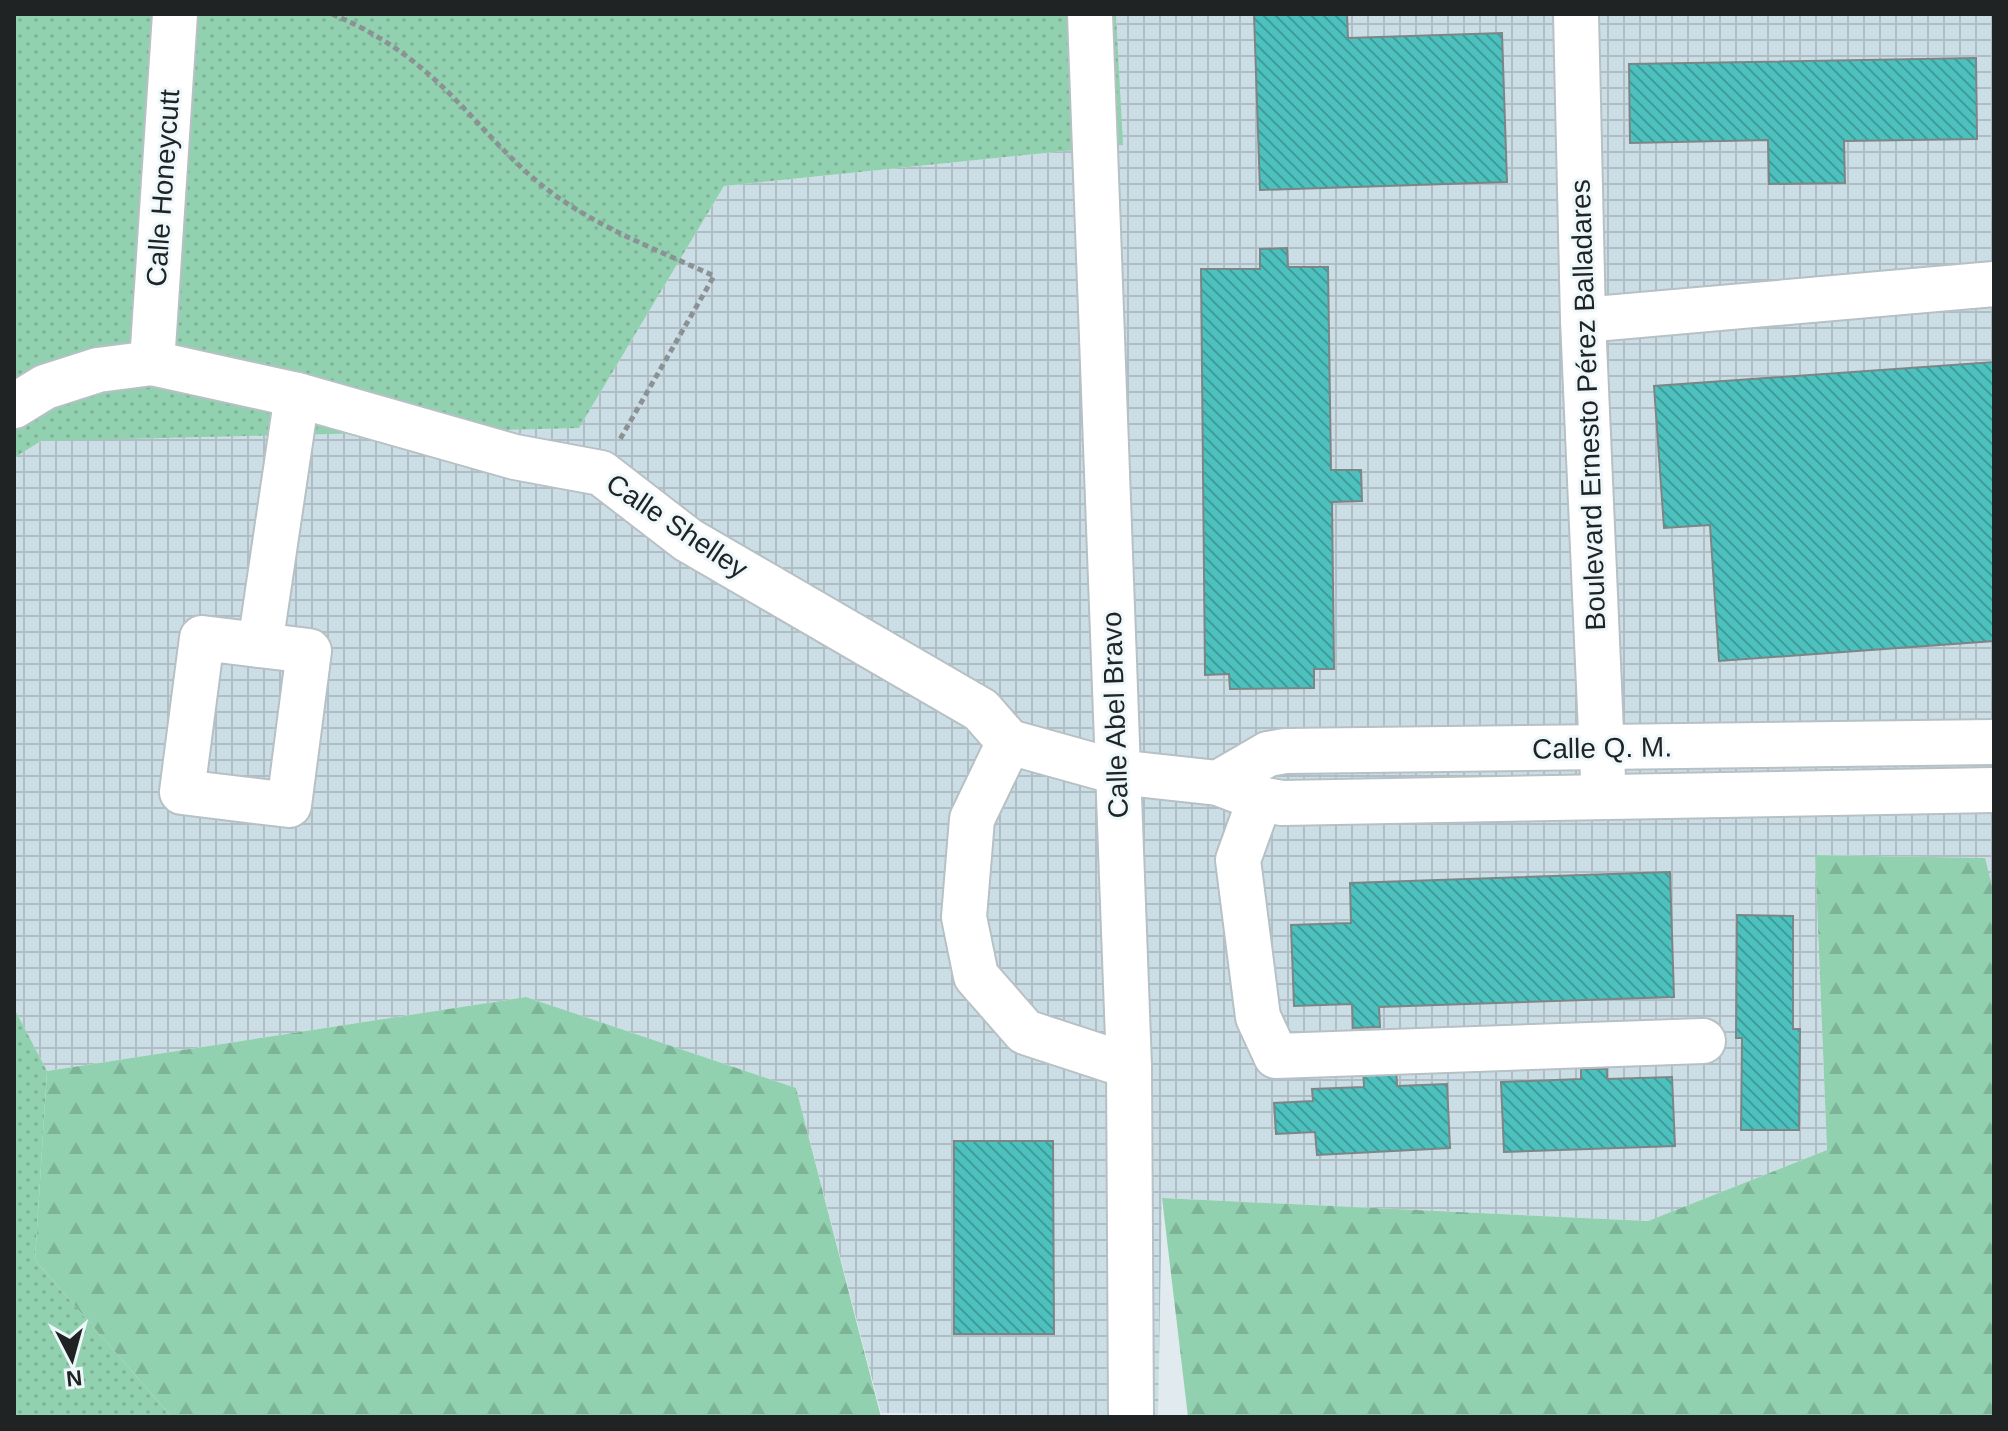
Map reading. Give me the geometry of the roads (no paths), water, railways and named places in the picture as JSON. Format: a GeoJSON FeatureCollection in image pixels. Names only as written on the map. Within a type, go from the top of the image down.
{"type":"FeatureCollection","features":[{"type":"Feature","properties":{"kind":"street","name":"Calle Honeycutt"},"geometry":{"type":"LineString","coordinates":[[152,363],[175,14]]}},
{"type":"Feature","properties":{"kind":"street","name":"Calle Abel Bravo"},"geometry":{"type":"LineString","coordinates":[[1090,14],[1129,1066],[1131,1417]]}},
{"type":"Feature","properties":{"kind":"street","name":"Boulevard Ernesto Pérez Balladares"},"geometry":{"type":"LineString","coordinates":[[1576,14],[1583,320],[1603,797]]}},
{"type":"Feature","properties":{"kind":"street"},"geometry":{"type":"LineString","coordinates":[[1583,320],[1994,284]]}},
{"type":"Feature","properties":{"kind":"street","name":"Calle Shelley"},"geometry":{"type":"LineString","coordinates":[[14,406],[45,387],[98,370],[152,363],[297,395],[515,457],[601,473],[688,540],[981,710],[1009,742]]}},
{"type":"Feature","properties":{"kind":"street"},"geometry":{"type":"LineString","coordinates":[[260,645],[297,395]]}},
{"type":"Feature","properties":{"kind":"street"},"geometry":{"type":"LineString","coordinates":[[1117,772],[1009,742],[972,819],[964,917],[976,976],[1025,1032],[1129,1066]]}},
{"type":"Feature","properties":{"kind":"street","name":"Calle Q. M."},"geometry":{"type":"LineString","coordinates":[[1218,783],[1268,754],[1285,751],[1994,742]]}},
{"type":"Feature","properties":{"kind":"street","name":"Calle Q. M."},"geometry":{"type":"LineString","coordinates":[[1117,772],[1218,783],[1260,799],[1282,803],[1994,790]]}},
{"type":"Feature","properties":{"kind":"street"},"geometry":{"type":"LineString","coordinates":[[1260,799],[1238,860],[1258,1017],[1276,1056],[1703,1041]]}}]}
